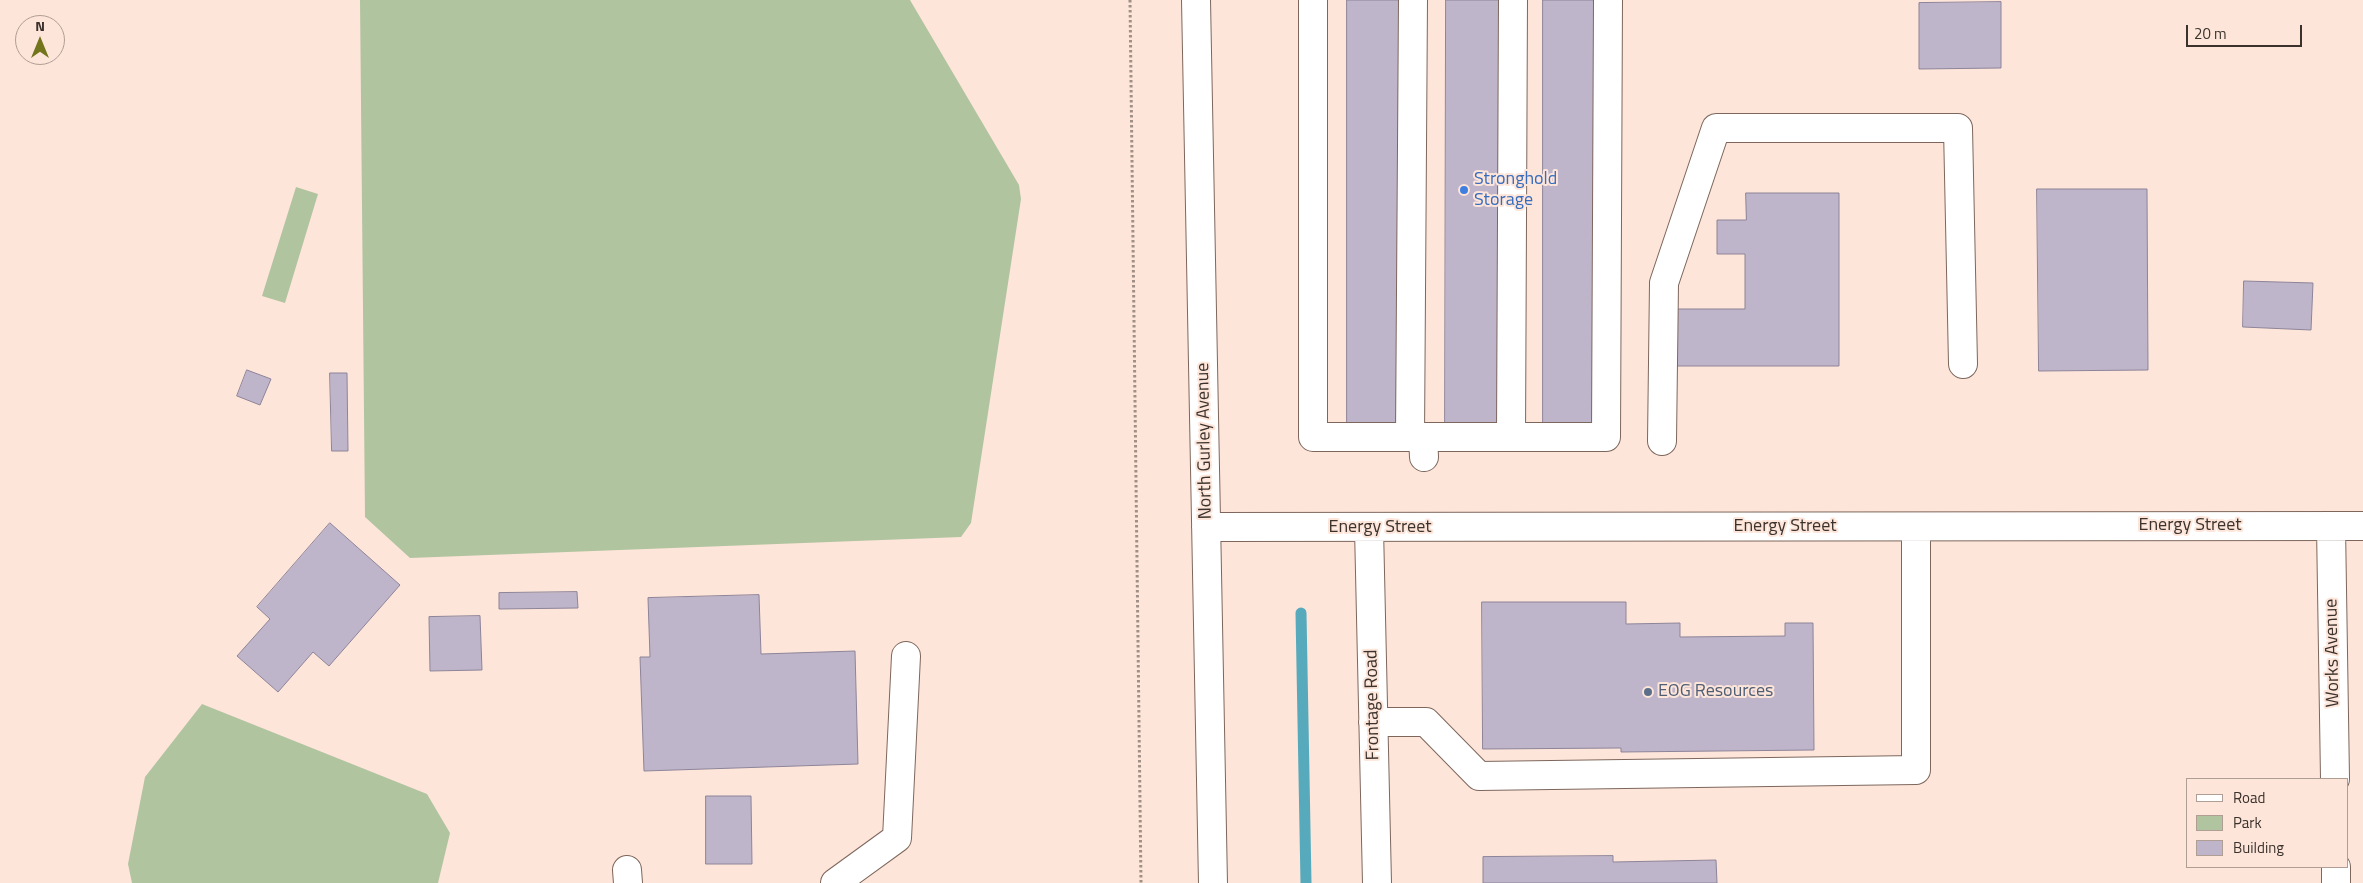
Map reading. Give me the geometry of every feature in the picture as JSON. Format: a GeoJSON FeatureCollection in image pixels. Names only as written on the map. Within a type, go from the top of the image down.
{"type":"FeatureCollection","features":[{"type":"Feature","properties":{"kind":"street","name":"North Gurley Avenue"},"geometry":{"type":"LineString","coordinates":[[1196,0],[1212,883]]}},
{"type":"Feature","properties":{"kind":"street"},"geometry":{"type":"LineString","coordinates":[[1313,0],[1313,437],[1419,444],[1511,437],[1606,437],[1608,0]]}},
{"type":"Feature","properties":{"kind":"street"},"geometry":{"type":"LineString","coordinates":[[1413,0],[1419,444]]}},
{"type":"Feature","properties":{"kind":"street"},"geometry":{"type":"LineString","coordinates":[[1511,437],[1513,0]]}},
{"type":"Feature","properties":{"kind":"street"},"geometry":{"type":"LineString","coordinates":[[1662,441],[1664,283],[1716,128],[1958,128],[1963,364]]}},
{"type":"Feature","properties":{"kind":"street","name":"Works Avenue"},"geometry":{"type":"LineString","coordinates":[[2330,526],[2335,778]]}},
{"type":"Feature","properties":{"kind":"street","name":"Energy Street"},"geometry":{"type":"LineString","coordinates":[[1206,527],[2363,526]]}},
{"type":"Feature","properties":{"kind":"street"},"geometry":{"type":"LineString","coordinates":[[1373,722],[1426,722],[1479,776],[1916,770],[1916,527]]}},
{"type":"Feature","properties":{"kind":"street","name":"Frontage Road"},"geometry":{"type":"LineString","coordinates":[[1369,528],[1377,883]]}},
{"type":"Feature","properties":{"kind":"street"},"geometry":{"type":"LineString","coordinates":[[835,883],[897,838],[906,656]]}},
{"type":"Feature","properties":{"kind":"street"},"geometry":{"type":"LineString","coordinates":[[2336,868],[2336,883]]}},
{"type":"Feature","properties":{"kind":"path"},"geometry":{"type":"LineString","coordinates":[[1130,0],[1141,883]]}},
{"type":"Feature","properties":{"kind":"green space"},"geometry":{"type":"Polygon","coordinates":[[[360,0],[910,0],[1019,185],[1021,199],[971,523],[961,537],[410,558],[365,517],[360,0]]]}},
{"type":"Feature","properties":{"kind":"green space"},"geometry":{"type":"Polygon","coordinates":[[[296,187],[318,194],[285,303],[262,296],[296,187]]]}},
{"type":"Feature","properties":{"kind":"green space"},"geometry":{"type":"Polygon","coordinates":[[[202,704],[427,794],[450,833],[438,883],[132,883],[128,864],[145,777],[202,704]]]}},
{"type":"Feature","properties":{"kind":"building"},"geometry":{"type":"Polygon","coordinates":[[[1347,0],[1401,0],[1401,428],[1347,428],[1347,0]]]}},
{"type":"Feature","properties":{"kind":"building"},"geometry":{"type":"Polygon","coordinates":[[[1446,0],[1499,0],[1498,428],[1445,428],[1446,0]]]}},
{"type":"Feature","properties":{"kind":"building"},"geometry":{"type":"Polygon","coordinates":[[[1543,0],[1599,0],[1598,428],[1543,428],[1543,0]]]}},
{"type":"Feature","properties":{"kind":"building"},"geometry":{"type":"Polygon","coordinates":[[[2001,2],[2001,68],[1919,69],[1919,3],[2001,2]]]}},
{"type":"Feature","properties":{"kind":"building"},"geometry":{"type":"Polygon","coordinates":[[[2037,189],[2147,189],[2148,370],[2039,371],[2037,189]]]}},
{"type":"Feature","properties":{"kind":"building"},"geometry":{"type":"Polygon","coordinates":[[[1746,193],[1839,193],[1839,366],[1672,366],[1672,309],[1745,309],[1745,254],[1717,254],[1717,220],[1746,220],[1746,193]]]}},
{"type":"Feature","properties":{"kind":"building"},"geometry":{"type":"Polygon","coordinates":[[[2244,281],[2313,283],[2311,330],[2243,327],[2244,281]]]}},
{"type":"Feature","properties":{"kind":"building"},"geometry":{"type":"Polygon","coordinates":[[[247,370],[271,379],[260,405],[237,396],[247,370]]]}},
{"type":"Feature","properties":{"kind":"building"},"geometry":{"type":"Polygon","coordinates":[[[330,373],[347,373],[348,451],[332,451],[330,373]]]}},
{"type":"Feature","properties":{"kind":"building"},"geometry":{"type":"Polygon","coordinates":[[[330,523],[400,585],[329,666],[313,652],[278,692],[237,656],[270,619],[257,607],[330,523]]]}},
{"type":"Feature","properties":{"kind":"building"},"geometry":{"type":"Polygon","coordinates":[[[577,592],[578,608],[499,609],[499,593],[577,592]]]}},
{"type":"Feature","properties":{"kind":"building"},"geometry":{"type":"Polygon","coordinates":[[[759,595],[761,654],[855,651],[858,764],[644,771],[640,657],[650,657],[648,598],[759,595]]]}},
{"type":"Feature","properties":{"kind":"building","name":"EOG Resources"},"geometry":{"type":"Polygon","coordinates":[[[1482,602],[1626,602],[1626,624],[1680,623],[1680,637],[1785,636],[1785,623],[1813,623],[1814,750],[1621,752],[1621,748],[1483,749],[1482,602]]]}},
{"type":"Feature","properties":{"kind":"building"},"geometry":{"type":"Polygon","coordinates":[[[480,616],[482,670],[430,671],[429,617],[480,616]]]}},
{"type":"Feature","properties":{"kind":"building"},"geometry":{"type":"Polygon","coordinates":[[[706,796],[751,796],[752,864],[706,864],[706,796]]]}},
{"type":"Feature","properties":{"kind":"building"},"geometry":{"type":"Polygon","coordinates":[[[1613,856],[1613,862],[1716,860],[1717,883],[1483,883],[1483,857],[1613,856]]]}},
{"type":"Feature","properties":{"kind":"waterway"},"geometry":{"type":"LineString","coordinates":[[1301,613],[1306,883]]}},
{"type":"Feature","properties":{"kind":"place","name":"Stronghold Storage"},"geometry":{"type":"Point","coordinates":[1464,190]}},
{"type":"Feature","properties":{"kind":"place","name":"EOG Resources"},"geometry":{"type":"Point","coordinates":[1648,692]}}]}
